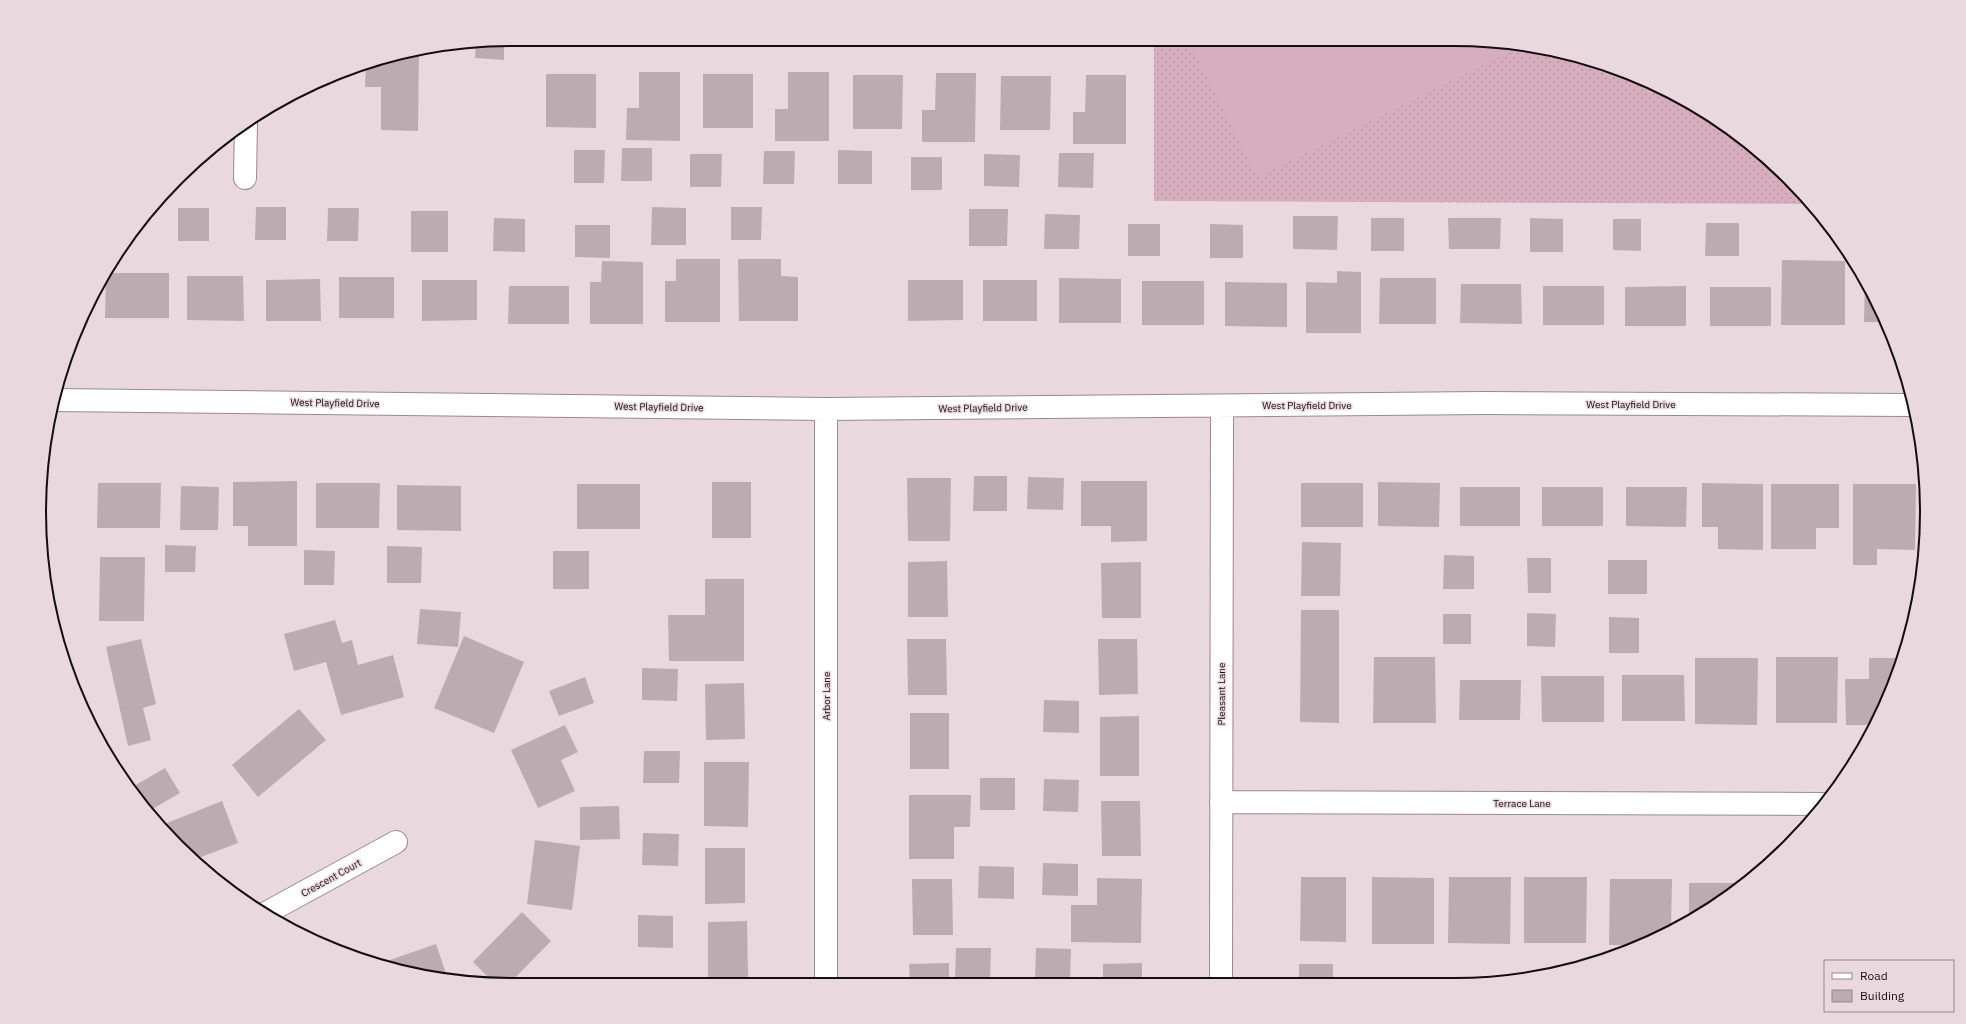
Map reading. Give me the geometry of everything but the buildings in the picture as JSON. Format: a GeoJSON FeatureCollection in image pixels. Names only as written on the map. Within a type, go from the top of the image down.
{"type":"FeatureCollection","features":[{"type":"Feature","properties":{"kind":"street"},"geometry":{"type":"LineString","coordinates":[[245,178],[246,130]]}},
{"type":"Feature","properties":{"kind":"street","name":"West Playfield Drive"},"geometry":{"type":"LineString","coordinates":[[60,400],[826,409],[1484,403],[1907,405]]}},
{"type":"Feature","properties":{"kind":"street","name":"Pleasant Lane"},"geometry":{"type":"LineString","coordinates":[[1220,978],[1222,406]]}},
{"type":"Feature","properties":{"kind":"street","name":"Arbor Lane"},"geometry":{"type":"LineString","coordinates":[[826,409],[826,978]]}},
{"type":"Feature","properties":{"kind":"street","name":"Terrace Lane"},"geometry":{"type":"LineString","coordinates":[[1221,802],[1817,804]]}},
{"type":"Feature","properties":{"kind":"street","name":"Crescent Court"},"geometry":{"type":"LineString","coordinates":[[271,910],[396,842]]}},
{"type":"Feature","properties":{"kind":"shaded area"},"geometry":{"type":"Polygon","coordinates":[[[1154,46],[1454,46],[1515,50],[1545,55],[1575,62],[1632,81],[1687,108],[1738,142],[1784,182],[1803,204],[1154,201],[1154,46]]]}},
{"type":"Feature","properties":{"kind":"shaded area"},"geometry":{"type":"Polygon","coordinates":[[[1192,46],[1454,46],[1515,50],[1258,177],[1192,46]]]}}]}
